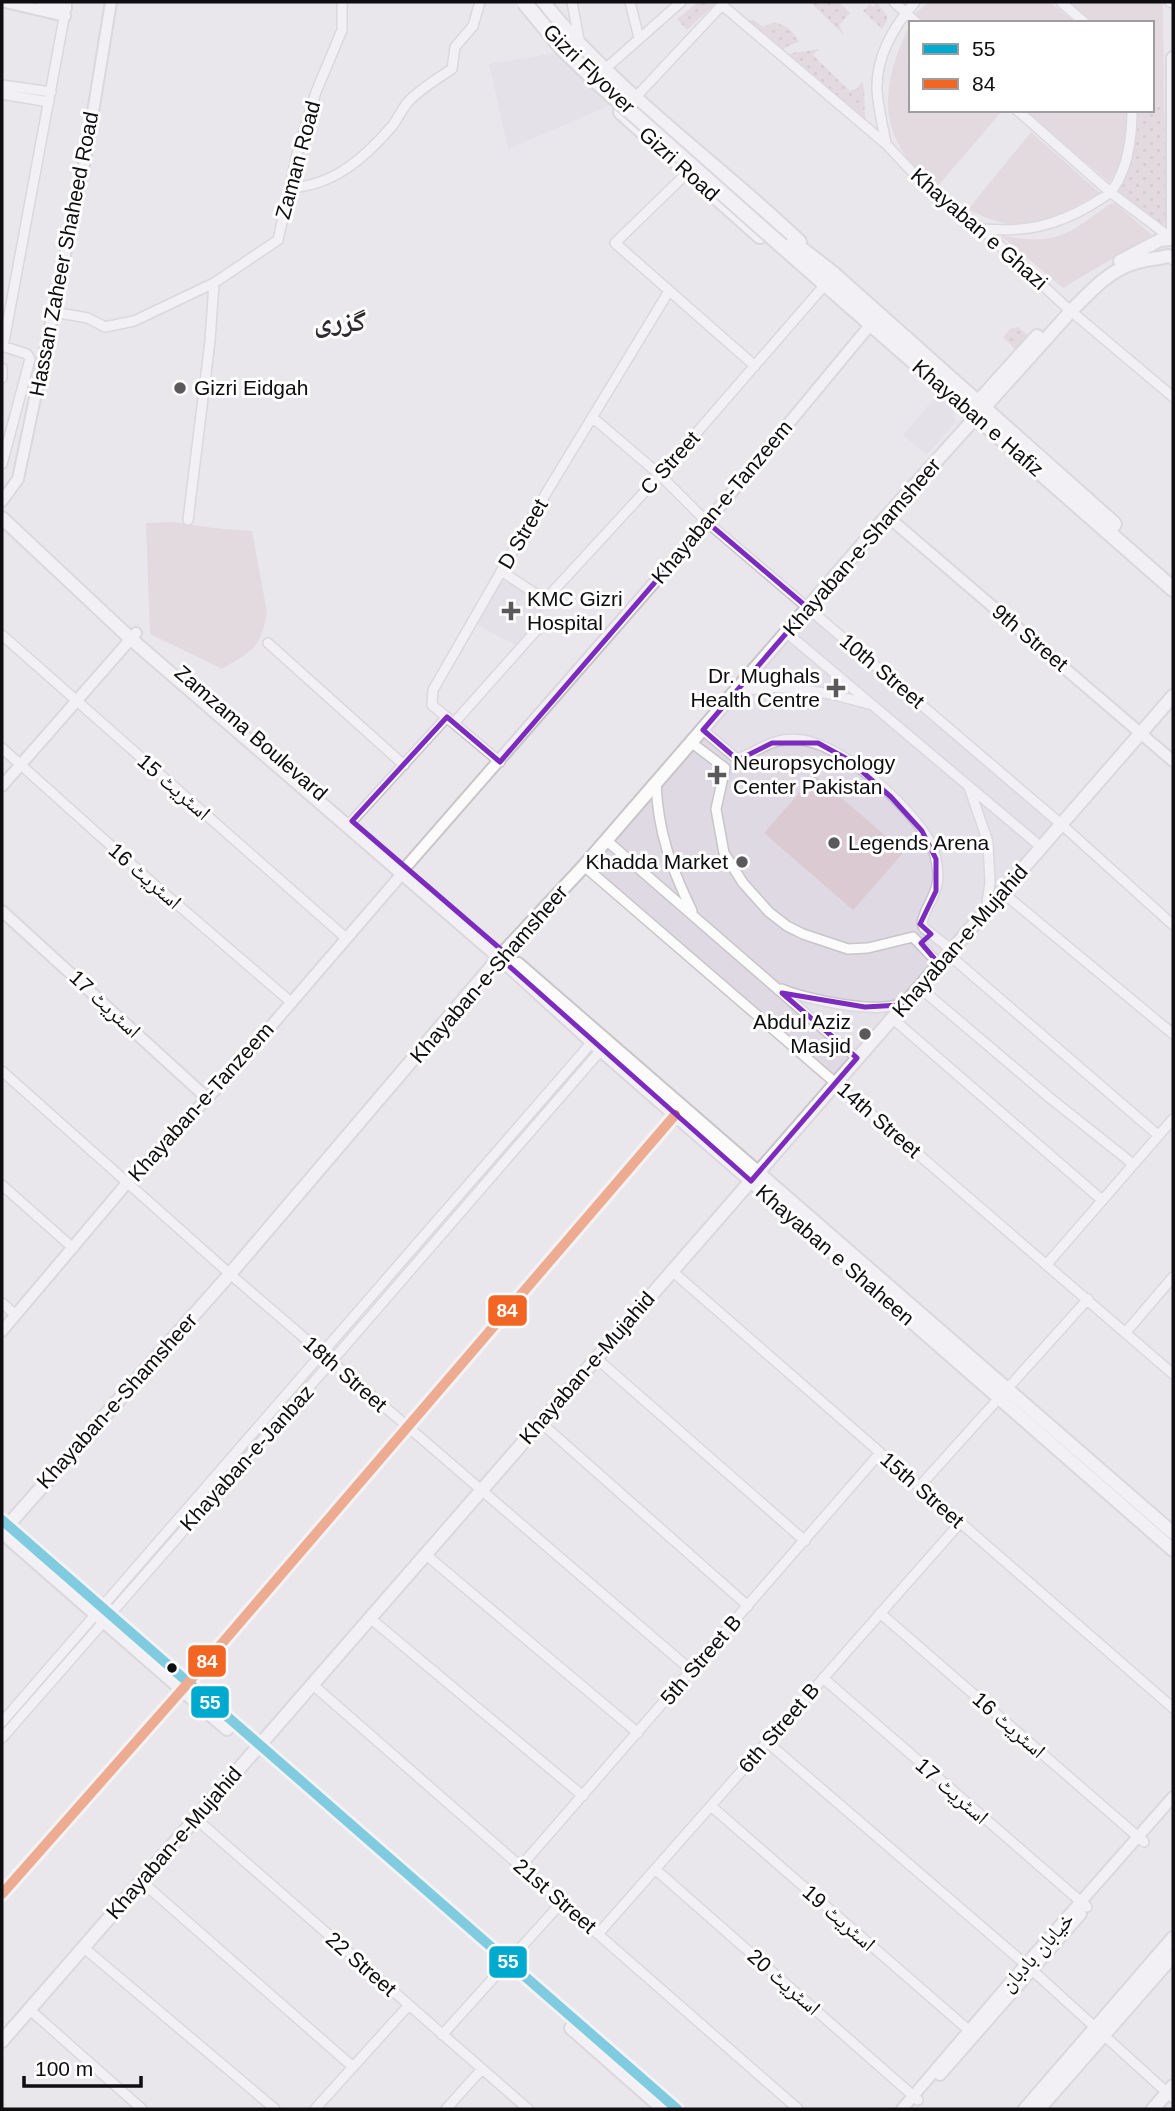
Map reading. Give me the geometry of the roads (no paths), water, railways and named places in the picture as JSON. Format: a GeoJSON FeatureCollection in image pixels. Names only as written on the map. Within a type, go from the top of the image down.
{"type":"FeatureCollection","features":[{"type":"Feature","properties":{"kind":"main road","name":"Gizri Road"},"geometry":{"type":"LineString","coordinates":[[521,2],[553,45],[620,111],[688,172],[827,282]]}},
{"type":"Feature","properties":{"kind":"main road","name":"Gizri Flyover"},"geometry":{"type":"LineString","coordinates":[[521,2],[596,81],[785,243]]}},
{"type":"Feature","properties":{"kind":"main road","name":"Gizri Flyover"},"geometry":{"type":"LineString","coordinates":[[532,2],[567,43],[785,243]]}},
{"type":"Feature","properties":{"kind":"main road","name":"Gizri Road"},"geometry":{"type":"LineString","coordinates":[[542,2],[604,70],[855,309]]}},
{"type":"Feature","properties":{"kind":"main road"},"geometry":{"type":"LineString","coordinates":[[1068,308],[1118,270],[1136,262],[1171,258],[1165,247],[1172,238],[1173,58]]}},
{"type":"Feature","properties":{"kind":"main road"},"geometry":{"type":"LineString","coordinates":[[1068,308],[1083,286],[1103,271],[1160,240],[1172,238]]}},
{"type":"Feature","properties":{"kind":"main road"},"geometry":{"type":"LineString","coordinates":[[785,243],[827,282],[1173,577]]}},
{"type":"Feature","properties":{"kind":"main road","name":"Khayaban-e-Shamsheer"},"geometry":{"type":"LineString","coordinates":[[3,1528],[230,1274],[502,955],[692,743],[977,410],[1068,308]]}},
{"type":"Feature","properties":{"kind":"main road","name":"Khayaban e Hafiz"},"geometry":{"type":"LineString","coordinates":[[855,309],[977,410],[1173,589]]}},
{"type":"Feature","properties":{"kind":"main road","name":"Zamzama Boulevard"},"geometry":{"type":"LineString","coordinates":[[2,509],[133,636],[352,821],[403,872]]}},
{"type":"Feature","properties":{"kind":"main road","name":"Zamzama Boulevard"},"geometry":{"type":"LineString","coordinates":[[2,518],[403,872],[502,955]]}},
{"type":"Feature","properties":{"kind":"main road","name":"Khayaban-e-Mujahid"},"geometry":{"type":"LineString","coordinates":[[2,2041],[1173,696]]}},
{"type":"Feature","properties":{"kind":"main road","name":"Khayaban e Shaheen"},"geometry":{"type":"LineString","coordinates":[[502,955],[596,1046],[675,1115],[755,1176]]}},
{"type":"Feature","properties":{"kind":"main road","name":"Khayaban e Shaheen"},"geometry":{"type":"LineString","coordinates":[[502,955],[1003,1393],[1173,1550]]}},
{"type":"Feature","properties":{"kind":"main road","name":"Khayaban e Shaheen"},"geometry":{"type":"LineString","coordinates":[[1003,1393],[1173,1533]]}},
{"type":"Feature","properties":{"kind":"main road"},"geometry":{"type":"LineString","coordinates":[[3,1528],[506,1965],[677,2109]]}},
{"type":"Feature","properties":{"kind":"main road"},"geometry":{"type":"LineString","coordinates":[[1039,2109],[1173,1938]]}},
{"type":"Feature","properties":{"kind":"main road"},"geometry":{"type":"LineString","coordinates":[[1025,2109],[1173,1956]]}},
{"type":"Feature","properties":{"kind":"main road"},"geometry":{"type":"LineString","coordinates":[[506,1965],[663,2109]]}},
{"type":"Feature","properties":{"kind":"main road"},"geometry":{"type":"LineString","coordinates":[[1153,2109],[1172,2094]]}},
{"type":"Feature","properties":{"kind":"main road"},"geometry":{"type":"LineString","coordinates":[[1164,2109],[1172,2094]]}},
{"type":"Feature","properties":{"kind":"street"},"geometry":{"type":"LineString","coordinates":[[2,7],[4,2],[66,8]]}},
{"type":"Feature","properties":{"kind":"street"},"geometry":{"type":"LineString","coordinates":[[41,2],[66,8]]}},
{"type":"Feature","properties":{"kind":"street","name":"Hassan Zaheer Shaheed Road"},"geometry":{"type":"LineString","coordinates":[[2,501],[18,479],[86,155],[111,2]]}},
{"type":"Feature","properties":{"kind":"street","name":"Zaman Road"},"geometry":{"type":"LineString","coordinates":[[52,312],[88,318],[99,326],[110,327],[134,321],[214,283],[278,240],[289,188],[316,92],[342,30],[342,2]]}},
{"type":"Feature","properties":{"kind":"street"},"geometry":{"type":"LineString","coordinates":[[289,188],[309,187],[337,176],[360,158],[393,125],[409,102],[452,69],[455,47],[473,26],[480,2]]}},
{"type":"Feature","properties":{"kind":"street"},"geometry":{"type":"LineString","coordinates":[[572,2],[581,47]]}},
{"type":"Feature","properties":{"kind":"street"},"geometry":{"type":"LineString","coordinates":[[630,2],[639,38]]}},
{"type":"Feature","properties":{"kind":"street"},"geometry":{"type":"LineString","coordinates":[[604,70],[681,2]]}},
{"type":"Feature","properties":{"kind":"street"},"geometry":{"type":"LineString","coordinates":[[894,2],[916,21]]}},
{"type":"Feature","properties":{"kind":"street"},"geometry":{"type":"LineString","coordinates":[[886,144],[878,99],[879,75],[885,49],[906,12],[915,2]]}},
{"type":"Feature","properties":{"kind":"street"},"geometry":{"type":"LineString","coordinates":[[1061,2],[1083,21]]}},
{"type":"Feature","properties":{"kind":"street"},"geometry":{"type":"LineString","coordinates":[[620,111],[724,4]]}},
{"type":"Feature","properties":{"kind":"street","name":"Khayaban e Ghazi"},"geometry":{"type":"LineString","coordinates":[[724,4],[886,144],[932,192],[982,229],[1068,308],[1173,397]]}},
{"type":"Feature","properties":{"kind":"street"},"geometry":{"type":"LineString","coordinates":[[2,464],[30,359],[27,354],[2,347],[66,8]]}},
{"type":"Feature","properties":{"kind":"street"},"geometry":{"type":"LineString","coordinates":[[2,85],[50,97]]}},
{"type":"Feature","properties":{"kind":"street"},"geometry":{"type":"LineString","coordinates":[[2,94],[50,97]]}},
{"type":"Feature","properties":{"kind":"street"},"geometry":{"type":"LineString","coordinates":[[1019,112],[1110,192],[1172,238]]}},
{"type":"Feature","properties":{"kind":"street"},"geometry":{"type":"LineString","coordinates":[[982,229],[1004,231],[1045,226],[1076,213],[1110,192],[1120,175],[1129,145],[1132,112]]}},
{"type":"Feature","properties":{"kind":"street"},"geometry":{"type":"LineString","coordinates":[[688,172],[615,243],[755,366]]}},
{"type":"Feature","properties":{"kind":"street","name":"C Street"},"geometry":{"type":"LineString","coordinates":[[501,571],[545,600],[660,475],[827,282]]}},
{"type":"Feature","properties":{"kind":"street"},"geometry":{"type":"LineString","coordinates":[[188,520],[210,341],[214,283]]}},
{"type":"Feature","properties":{"kind":"street","name":"D Street"},"geometry":{"type":"LineString","coordinates":[[500,762],[432,705],[433,690],[592,417],[669,291]]}},
{"type":"Feature","properties":{"kind":"street","name":"Khayaban-e-Tanzeem"},"geometry":{"type":"LineString","coordinates":[[2,1331],[127,1183],[208,1098],[500,762],[707,522],[871,324]]}},
{"type":"Feature","properties":{"kind":"street"},"geometry":{"type":"LineString","coordinates":[[2,368],[2,378]]}},
{"type":"Feature","properties":{"kind":"street","name":"10th Street"},"geometry":{"type":"LineString","coordinates":[[592,417],[660,475],[707,522],[1061,824],[1173,925]]}},
{"type":"Feature","properties":{"kind":"street","name":"9th Street"},"geometry":{"type":"LineString","coordinates":[[887,516],[1173,761]]}},
{"type":"Feature","properties":{"kind":"street"},"geometry":{"type":"LineString","coordinates":[[352,821],[541,625]]}},
{"type":"Feature","properties":{"kind":"street"},"geometry":{"type":"LineString","coordinates":[[787,633],[1041,847]]}},
{"type":"Feature","properties":{"kind":"street","name":"اسٹریٹ 15"},"geometry":{"type":"LineString","coordinates":[[2,635],[346,938]]}},
{"type":"Feature","properties":{"kind":"street"},"geometry":{"type":"LineString","coordinates":[[2,786],[133,636]]}},
{"type":"Feature","properties":{"kind":"street"},"geometry":{"type":"LineString","coordinates":[[268,643],[404,765]]}},
{"type":"Feature","properties":{"kind":"street"},"geometry":{"type":"LineString","coordinates":[[735,692],[778,687],[807,689],[873,706]]}},
{"type":"Feature","properties":{"kind":"street"},"geometry":{"type":"LineString","coordinates":[[703,730],[738,759],[772,743],[801,740],[818,743],[849,760],[878,784],[908,813],[931,843],[938,876],[936,891],[922,923],[946,956]]}},
{"type":"Feature","properties":{"kind":"street"},"geometry":{"type":"LineString","coordinates":[[706,754],[717,742]]}},
{"type":"Feature","properties":{"kind":"street"},"geometry":{"type":"LineString","coordinates":[[692,743],[725,768],[716,809],[724,853],[743,883],[769,912],[803,934],[848,949],[878,946],[909,936],[946,956],[1158,1135]]}},
{"type":"Feature","properties":{"kind":"street","name":"اسٹریٹ 16"},"geometry":{"type":"LineString","coordinates":[[2,748],[291,1002]]}},
{"type":"Feature","properties":{"kind":"street"},"geometry":{"type":"LineString","coordinates":[[656,783],[657,807],[664,844],[673,871],[695,917]]}},
{"type":"Feature","properties":{"kind":"street"},"geometry":{"type":"LineString","coordinates":[[969,787],[988,842],[990,883],[986,910]]}},
{"type":"Feature","properties":{"kind":"street"},"geometry":{"type":"LineString","coordinates":[[606,840],[857,1058]]}},
{"type":"Feature","properties":{"kind":"street","name":"14th Street"},"geometry":{"type":"LineString","coordinates":[[584,866],[1173,1374]]}},
{"type":"Feature","properties":{"kind":"street"},"geometry":{"type":"LineString","coordinates":[[1002,892],[1173,1034]]}},
{"type":"Feature","properties":{"kind":"street","name":"اسٹریٹ 17"},"geometry":{"type":"LineString","coordinates":[[2,911],[208,1098]]}},
{"type":"Feature","properties":{"kind":"street"},"geometry":{"type":"LineString","coordinates":[[921,943],[931,934]]}},
{"type":"Feature","properties":{"kind":"street"},"geometry":{"type":"LineString","coordinates":[[771,984],[798,996],[865,1007],[900,1005],[918,989],[1133,1164]]}},
{"type":"Feature","properties":{"kind":"street"},"geometry":{"type":"LineString","coordinates":[[892,1018],[1102,1200]]}},
{"type":"Feature","properties":{"kind":"street","name":"Khayaban-e-Janbaz"},"geometry":{"type":"LineString","coordinates":[[2,1738],[102,1613],[323,1355],[596,1046]]}},
{"type":"Feature","properties":{"kind":"street","name":"Khayaban-e-Janbaz"},"geometry":{"type":"LineString","coordinates":[[2,1722],[331,1362],[596,1046]]}},
{"type":"Feature","properties":{"kind":"street","name":"18th Street"},"geometry":{"type":"LineString","coordinates":[[2,1071],[331,1362],[692,1671]]}},
{"type":"Feature","properties":{"kind":"street"},"geometry":{"type":"LineString","coordinates":[[2,1894],[408,1428],[675,1115]]}},
{"type":"Feature","properties":{"kind":"street"},"geometry":{"type":"LineString","coordinates":[[1047,1264],[1173,1118]]}},
{"type":"Feature","properties":{"kind":"street"},"geometry":{"type":"LineString","coordinates":[[2,1185],[73,1248]]}},
{"type":"Feature","properties":{"kind":"street","name":"15th Street"},"geometry":{"type":"LineString","coordinates":[[673,1270],[1173,1708]]}},
{"type":"Feature","properties":{"kind":"street"},"geometry":{"type":"LineString","coordinates":[[1126,1332],[1173,1277]]}},
{"type":"Feature","properties":{"kind":"street"},"geometry":{"type":"LineString","coordinates":[[919,1487],[1088,1299]]}},
{"type":"Feature","properties":{"kind":"street"},"geometry":{"type":"LineString","coordinates":[[2,1303],[16,1315]]}},
{"type":"Feature","properties":{"kind":"street"},"geometry":{"type":"LineString","coordinates":[[596,1358],[805,1541]]}},
{"type":"Feature","properties":{"kind":"street"},"geometry":{"type":"LineString","coordinates":[[540,1422],[748,1606]]}},
{"type":"Feature","properties":{"kind":"street","name":"5th Street B"},"geometry":{"type":"LineString","coordinates":[[521,1867],[880,1453]]}},
{"type":"Feature","properties":{"kind":"street","name":"6th Street B"},"geometry":{"type":"LineString","coordinates":[[598,1934],[960,1523]]}},
{"type":"Feature","properties":{"kind":"street"},"geometry":{"type":"LineString","coordinates":[[425,1554],[638,1732]]}},
{"type":"Feature","properties":{"kind":"street","name":"اسٹریٹ 16"},"geometry":{"type":"LineString","coordinates":[[880,1613],[1141,1839]]}},
{"type":"Feature","properties":{"kind":"street"},"geometry":{"type":"LineString","coordinates":[[370,1618],[583,1796]]}},
{"type":"Feature","properties":{"kind":"street","name":"اسٹریٹ 17"},"geometry":{"type":"LineString","coordinates":[[823,1678],[1084,1905]]}},
{"type":"Feature","properties":{"kind":"street","name":"21st Street"},"geometry":{"type":"LineString","coordinates":[[312,1684],[798,2109]]}},
{"type":"Feature","properties":{"kind":"street"},"geometry":{"type":"LineString","coordinates":[[767,1742],[1172,2094]]}},
{"type":"Feature","properties":{"kind":"street","name":"خیابان بادبان"},"geometry":{"type":"LineString","coordinates":[[902,2109],[916,2098],[1084,1905],[1173,1797]]}},
{"type":"Feature","properties":{"kind":"street","name":"اسٹریٹ 19"},"geometry":{"type":"LineString","coordinates":[[711,1805],[971,2033]]}},
{"type":"Feature","properties":{"kind":"street","name":"خیابان بادبان"},"geometry":{"type":"LineString","coordinates":[[1141,1839],[1173,1808]]}},
{"type":"Feature","properties":{"kind":"street","name":"22 Street"},"geometry":{"type":"LineString","coordinates":[[195,1818],[528,2109]]}},
{"type":"Feature","properties":{"kind":"street","name":"اسٹریٹ 20"},"geometry":{"type":"LineString","coordinates":[[655,1869],[916,2098]]}},
{"type":"Feature","properties":{"kind":"street"},"geometry":{"type":"LineString","coordinates":[[141,1881],[353,2067]]}},
{"type":"Feature","properties":{"kind":"street"},"geometry":{"type":"LineString","coordinates":[[442,2035],[562,1902]]}},
{"type":"Feature","properties":{"kind":"street"},"geometry":{"type":"LineString","coordinates":[[83,1947],[275,2109]]}},
{"type":"Feature","properties":{"kind":"street"},"geometry":{"type":"LineString","coordinates":[[315,2109],[408,2006]]}},
{"type":"Feature","properties":{"kind":"street"},"geometry":{"type":"LineString","coordinates":[[29,2009],[142,2109]]}},
{"type":"Feature","properties":{"kind":"street"},"geometry":{"type":"LineString","coordinates":[[446,2109],[482,2069]]}},
{"type":"Feature","properties":{"kind":"street","name":"خیابان بادبان"},"geometry":{"type":"LineString","coordinates":[[910,2109],[916,2098]]}},
{"type":"Feature","properties":{"kind":"place","name":"Gizri Eidgah"},"geometry":{"type":"Point","coordinates":[180,388]}},
{"type":"Feature","properties":{"kind":"place","name":"KMC Gizri Hospital"},"geometry":{"type":"Point","coordinates":[511,611]}},
{"type":"Feature","properties":{"kind":"place","name":"Dr. Mughals Health Centre"},"geometry":{"type":"Point","coordinates":[836,688]}},
{"type":"Feature","properties":{"kind":"place","name":"Neuropsychology Center Pakistan"},"geometry":{"type":"Point","coordinates":[717,775]}},
{"type":"Feature","properties":{"kind":"place","name":"Legends Arena"},"geometry":{"type":"Point","coordinates":[834,843]}},
{"type":"Feature","properties":{"kind":"place","name":"Khadda Market"},"geometry":{"type":"Point","coordinates":[742,862]}},
{"type":"Feature","properties":{"kind":"place","name":"Abdul Aziz Masjid"},"geometry":{"type":"Point","coordinates":[865,1034]}},
{"type":"Feature","properties":{"kind":"district","name":"گزری"},"geometry":{"type":"Point","coordinates":[340,321]}}]}
